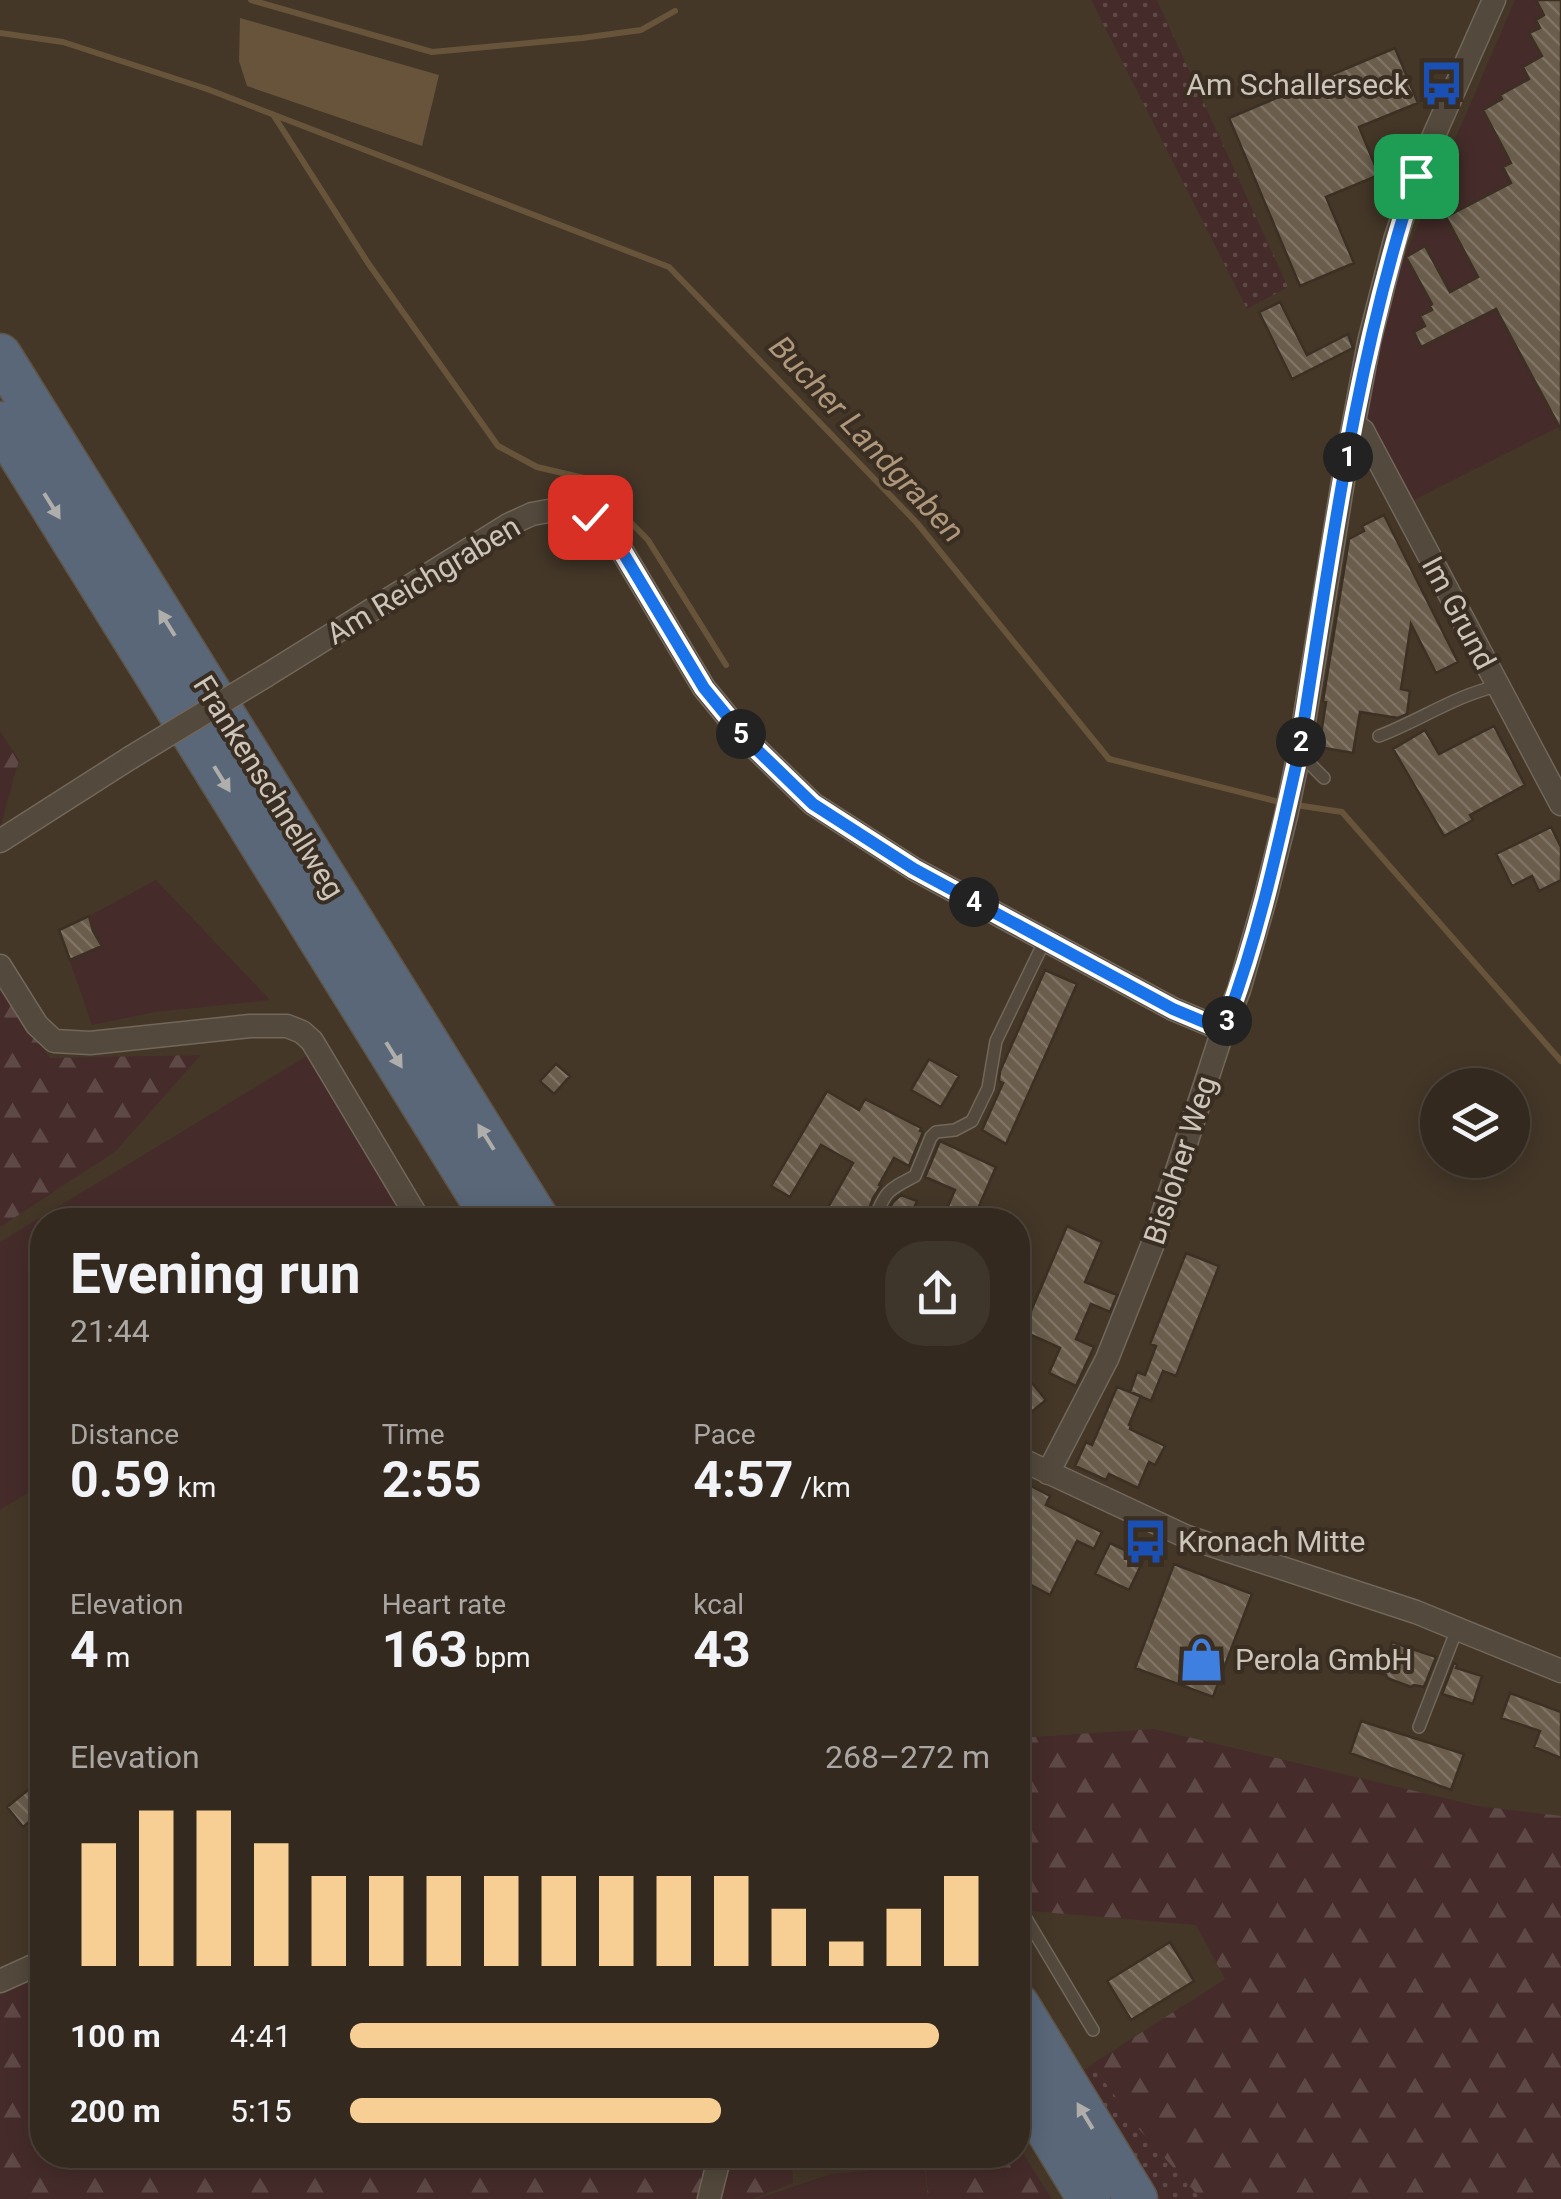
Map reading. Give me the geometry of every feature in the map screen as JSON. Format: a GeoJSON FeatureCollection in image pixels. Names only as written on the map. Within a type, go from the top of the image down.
{"type":"FeatureCollection","features":[{"type":"Feature","properties":{"kind":"highway","name":"Frankenschnellweg"},"geometry":{"type":"LineString","coordinates":[[0,355],[531,1208]]}},
{"type":"Feature","properties":{"kind":"highway","name":"Frankenschnellweg"},"geometry":{"type":"LineString","coordinates":[[0,423],[487,1208]]}},
{"type":"Feature","properties":{"kind":"highway"},"geometry":{"type":"LineString","coordinates":[[1030,2024],[1136,2199]]}},
{"type":"Feature","properties":{"kind":"highway"},"geometry":{"type":"LineString","coordinates":[[1030,2102],[1089,2199]]}},
{"type":"Feature","properties":{"kind":"street"},"geometry":{"type":"LineString","coordinates":[[1354,425],[1368,342],[1400,224],[1416,176],[1494,0]]}},
{"type":"Feature","properties":{"kind":"street","name":"Bisloher Weg"},"geometry":{"type":"LineString","coordinates":[[1048,1472],[1106,1359],[1154,1241],[1250,954],[1299,752],[1354,425]]}},
{"type":"Feature","properties":{"kind":"street","name":"Im Grund"},"geometry":{"type":"LineString","coordinates":[[1354,425],[1363,431],[1561,804]]}},
{"type":"Feature","properties":{"kind":"street","name":"Am Reichgraben"},"geometry":{"type":"LineString","coordinates":[[0,842],[508,525],[559,508],[590,517],[616,541],[704,688],[745,738],[813,804],[914,869],[1173,1009],[1223,1030]]}},
{"type":"Feature","properties":{"kind":"street"},"geometry":{"type":"LineString","coordinates":[[0,966],[38,1024],[54,1041],[90,1043],[250,1026],[287,1026],[302,1032],[312,1042],[413,1208]]}},
{"type":"Feature","properties":{"kind":"street"},"geometry":{"type":"LineString","coordinates":[[1030,1464],[1188,1537],[1416,1612],[1561,1671]]}},
{"type":"Feature","properties":{"kind":"street"},"geometry":{"type":"LineString","coordinates":[[0,1981],[30,1967]]}},
{"type":"Feature","properties":{"kind":"street"},"geometry":{"type":"LineString","coordinates":[[708,2199],[716,2168]]}},
{"type":"Feature","properties":{"kind":"lane"},"geometry":{"type":"LineString","coordinates":[[1379,736],[1480,690],[1498,686]]}},
{"type":"Feature","properties":{"kind":"lane"},"geometry":{"type":"LineString","coordinates":[[1299,752],[1324,778]]}},
{"type":"Feature","properties":{"kind":"lane"},"geometry":{"type":"LineString","coordinates":[[880,1208],[895,1184],[915,1176],[930,1136],[972,1121],[988,1088],[996,1041],[1046,940]]}},
{"type":"Feature","properties":{"kind":"lane"},"geometry":{"type":"LineString","coordinates":[[1419,1727],[1457,1629]]}},
{"type":"Feature","properties":{"kind":"lane"},"geometry":{"type":"LineString","coordinates":[[1030,1925],[1093,2030]]}},
{"type":"Feature","properties":{"kind":"green space"},"geometry":{"type":"Polygon","coordinates":[[[1091,0],[1157,0],[1288,287],[1247,309],[1091,0]]]}},
{"type":"Feature","properties":{"kind":"green space"},"geometry":{"type":"Polygon","coordinates":[[[1515,0],[1561,0],[1561,426],[1410,502],[1364,410],[1400,267],[1515,0]]]}},
{"type":"Feature","properties":{"kind":"green space"},"geometry":{"type":"Polygon","coordinates":[[[0,731],[19,760],[0,829],[0,731]]]}},
{"type":"Feature","properties":{"kind":"green space"},"geometry":{"type":"Polygon","coordinates":[[[156,880],[270,1000],[155,1012],[92,1025],[59,930],[156,880]]]}},
{"type":"Feature","properties":{"kind":"green space"},"geometry":{"type":"Polygon","coordinates":[[[0,981],[50,1058],[201,1055],[115,1152],[0,1227],[0,981]]]}},
{"type":"Feature","properties":{"kind":"green space"},"geometry":{"type":"Polygon","coordinates":[[[310,1054],[403,1208],[56,1208],[310,1054]]]}},
{"type":"Feature","properties":{"kind":"green space"},"geometry":{"type":"Polygon","coordinates":[[[30,1224],[30,1491],[0,1510],[0,1242],[30,1224]]]}},
{"type":"Feature","properties":{"kind":"green space"},"geometry":{"type":"Polygon","coordinates":[[[1154,1729],[1478,1806],[1561,1816],[1561,2199],[1201,2199],[1139,2129],[1092,2064],[1225,1979],[1196,1925],[1030,1911],[1030,1737],[1154,1729]]]}},
{"type":"Feature","properties":{"kind":"green space"},"geometry":{"type":"Polygon","coordinates":[[[30,1981],[30,2168],[792,2168],[793,2183],[753,2199],[0,2199],[0,1995],[30,1981]]]}},
{"type":"Feature","properties":{"kind":"green space"},"geometry":{"type":"Polygon","coordinates":[[[1092,2064],[1139,2129],[1201,2199],[1158,2199],[1081,2073],[1092,2064]]]}},
{"type":"Feature","properties":{"kind":"green space"},"geometry":{"type":"Polygon","coordinates":[[[1030,2164],[1052,2199],[928,2199],[926,2168],[1030,2168],[1030,2164]]]}},
{"type":"Feature","properties":{"kind":"green space"},"geometry":{"type":"Polygon","coordinates":[[[924,2168],[928,2199],[757,2199],[831,2174],[924,2168]]]}},
{"type":"Feature","properties":{"kind":"shaded area"},"geometry":{"type":"Polygon","coordinates":[[[240,18],[439,75],[422,146],[247,86],[239,61],[240,18]]]}},
{"type":"Feature","properties":{"kind":"building"},"geometry":{"type":"Polygon","coordinates":[[[1536,0],[1561,0],[1561,430],[1496,309],[1421,347],[1414,332],[1425,326],[1420,316],[1432,310],[1432,304],[1406,257],[1425,246],[1450,292],[1478,277],[1446,217],[1511,183],[1503,167],[1511,163],[1483,110],[1529,79],[1523,67],[1542,56],[1529,33],[1540,28],[1536,20],[1544,15],[1536,0]]]}},
{"type":"Feature","properties":{"kind":"building"},"geometry":{"type":"Polygon","coordinates":[[[1395,48],[1418,103],[1359,127],[1379,175],[1326,197],[1354,263],[1300,286],[1229,118],[1395,48]]]}},
{"type":"Feature","properties":{"kind":"building"},"geometry":{"type":"Polygon","coordinates":[[[1280,302],[1307,355],[1348,334],[1353,348],[1292,379],[1259,312],[1280,302]]]}},
{"type":"Feature","properties":{"kind":"building"},"geometry":{"type":"Polygon","coordinates":[[[1384,515],[1458,662],[1436,673],[1411,624],[1401,689],[1410,691],[1407,714],[1398,718],[1360,712],[1353,753],[1319,747],[1349,539],[1364,531],[1362,526],[1384,515]]]}},
{"type":"Feature","properties":{"kind":"building"},"geometry":{"type":"Polygon","coordinates":[[[1494,726],[1525,785],[1470,815],[1473,820],[1444,836],[1393,749],[1425,730],[1439,754],[1494,726]]]}},
{"type":"Feature","properties":{"kind":"building"},"geometry":{"type":"Polygon","coordinates":[[[1551,827],[1561,847],[1561,880],[1539,891],[1532,876],[1512,886],[1496,854],[1551,827]]]}},
{"type":"Feature","properties":{"kind":"building"},"geometry":{"type":"Polygon","coordinates":[[[89,916],[102,946],[70,960],[59,930],[89,916]]]}},
{"type":"Feature","properties":{"kind":"building"},"geometry":{"type":"Polygon","coordinates":[[[1045,970],[1077,984],[1006,1144],[982,1130],[1003,1083],[999,1081],[1000,1071],[1045,970]]]}},
{"type":"Feature","properties":{"kind":"building"},"geometry":{"type":"Polygon","coordinates":[[[929,1059],[959,1076],[941,1107],[911,1090],[929,1059]]]}},
{"type":"Feature","properties":{"kind":"building"},"geometry":{"type":"Polygon","coordinates":[[[556,1064],[570,1076],[554,1094],[540,1081],[556,1064]]]}},
{"type":"Feature","properties":{"kind":"building"},"geometry":{"type":"Polygon","coordinates":[[[827,1091],[859,1110],[865,1099],[923,1132],[909,1166],[894,1158],[869,1208],[828,1208],[853,1163],[821,1145],[790,1197],[771,1186],[827,1091]]]}},
{"type":"Feature","properties":{"kind":"building"},"geometry":{"type":"Polygon","coordinates":[[[940,1141],[996,1167],[978,1208],[947,1208],[955,1190],[925,1177],[940,1141]]]}},
{"type":"Feature","properties":{"kind":"building"},"geometry":{"type":"Polygon","coordinates":[[[901,1195],[917,1201],[914,1208],[890,1208],[901,1195]]]}},
{"type":"Feature","properties":{"kind":"building"},"geometry":{"type":"Polygon","coordinates":[[[1067,1226],[1102,1242],[1085,1282],[1117,1295],[1110,1312],[1091,1304],[1076,1339],[1094,1347],[1076,1386],[1049,1373],[1060,1348],[1030,1334],[1031,1311],[1067,1226]]]}},
{"type":"Feature","properties":{"kind":"building"},"geometry":{"type":"Polygon","coordinates":[[[1186,1253],[1219,1266],[1176,1376],[1163,1371],[1151,1401],[1130,1392],[1137,1372],[1145,1375],[1156,1346],[1150,1344],[1186,1253]]]}},
{"type":"Feature","properties":{"kind":"building"},"geometry":{"type":"Polygon","coordinates":[[[1030,1381],[1046,1400],[1030,1413],[1030,1381]]]}},
{"type":"Feature","properties":{"kind":"building"},"geometry":{"type":"Polygon","coordinates":[[[1117,1387],[1141,1396],[1130,1429],[1165,1446],[1155,1465],[1149,1462],[1138,1488],[1109,1474],[1106,1480],[1075,1466],[1086,1442],[1092,1445],[1117,1387]]]}},
{"type":"Feature","properties":{"kind":"building"},"geometry":{"type":"Polygon","coordinates":[[[1030,1485],[1050,1496],[1046,1505],[1102,1532],[1094,1549],[1077,1541],[1050,1595],[1030,1584],[1030,1485]]]}},
{"type":"Feature","properties":{"kind":"building"},"geometry":{"type":"Polygon","coordinates":[[[1110,1543],[1144,1559],[1129,1590],[1095,1574],[1110,1543]]]}},
{"type":"Feature","properties":{"kind":"building"},"geometry":{"type":"Polygon","coordinates":[[[1174,1564],[1252,1594],[1213,1697],[1135,1668],[1174,1564]]]}},
{"type":"Feature","properties":{"kind":"building"},"geometry":{"type":"Polygon","coordinates":[[[1392,1642],[1436,1657],[1424,1687],[1411,1687],[1381,1674],[1392,1642]]]}},
{"type":"Feature","properties":{"kind":"building"},"geometry":{"type":"Polygon","coordinates":[[[1454,1663],[1456,1668],[1482,1676],[1473,1704],[1442,1694],[1454,1663]]]}},
{"type":"Feature","properties":{"kind":"building"},"geometry":{"type":"Polygon","coordinates":[[[1510,1693],[1561,1712],[1561,1758],[1534,1747],[1540,1731],[1501,1718],[1510,1693]]]}},
{"type":"Feature","properties":{"kind":"building"},"geometry":{"type":"Polygon","coordinates":[[[1361,1721],[1464,1754],[1451,1790],[1350,1753],[1361,1721]]]}},
{"type":"Feature","properties":{"kind":"building"},"geometry":{"type":"Polygon","coordinates":[[[30,1788],[30,1821],[23,1827],[7,1807],[30,1788]]]}},
{"type":"Feature","properties":{"kind":"building"},"geometry":{"type":"Polygon","coordinates":[[[1170,1942],[1194,1981],[1131,2020],[1107,1981],[1170,1942]]]}},
{"type":"Feature","properties":{"kind":"waterway"},"geometry":{"type":"LineString","coordinates":[[251,0],[432,52],[641,30],[675,11]]}},
{"type":"Feature","properties":{"kind":"waterway","name":"Bucher Landgraben"},"geometry":{"type":"LineString","coordinates":[[0,33],[63,42],[207,89],[669,267],[917,523],[1109,759],[1283,803]]}},
{"type":"Feature","properties":{"kind":"waterway"},"geometry":{"type":"LineString","coordinates":[[274,116],[368,263],[498,446],[537,467],[588,479],[648,540],[726,665]]}},
{"type":"Feature","properties":{"kind":"waterway","name":"Bucher Landgraben"},"geometry":{"type":"LineString","coordinates":[[1296,805],[1342,812],[1561,1061]]}},
{"type":"Feature","properties":{"kind":"place","name":"Am Schallerseck"},"geometry":{"type":"Point","coordinates":[1442,84]}},
{"type":"Feature","properties":{"kind":"place","name":"Kronach Mitte"},"geometry":{"type":"Point","coordinates":[1145,1541]}},
{"type":"Feature","properties":{"kind":"place","name":"Perola GmbH"},"geometry":{"type":"Point","coordinates":[1202,1659]}},
{"type":"Feature","properties":{"kind":"route"},"geometry":{"type":"LineString","coordinates":[[590,517],[616,541],[704,688],[745,738],[813,804],[914,869],[1173,1009],[1223,1030],[1239,990],[1286,816],[1368,342],[1416,176]]}}]}
